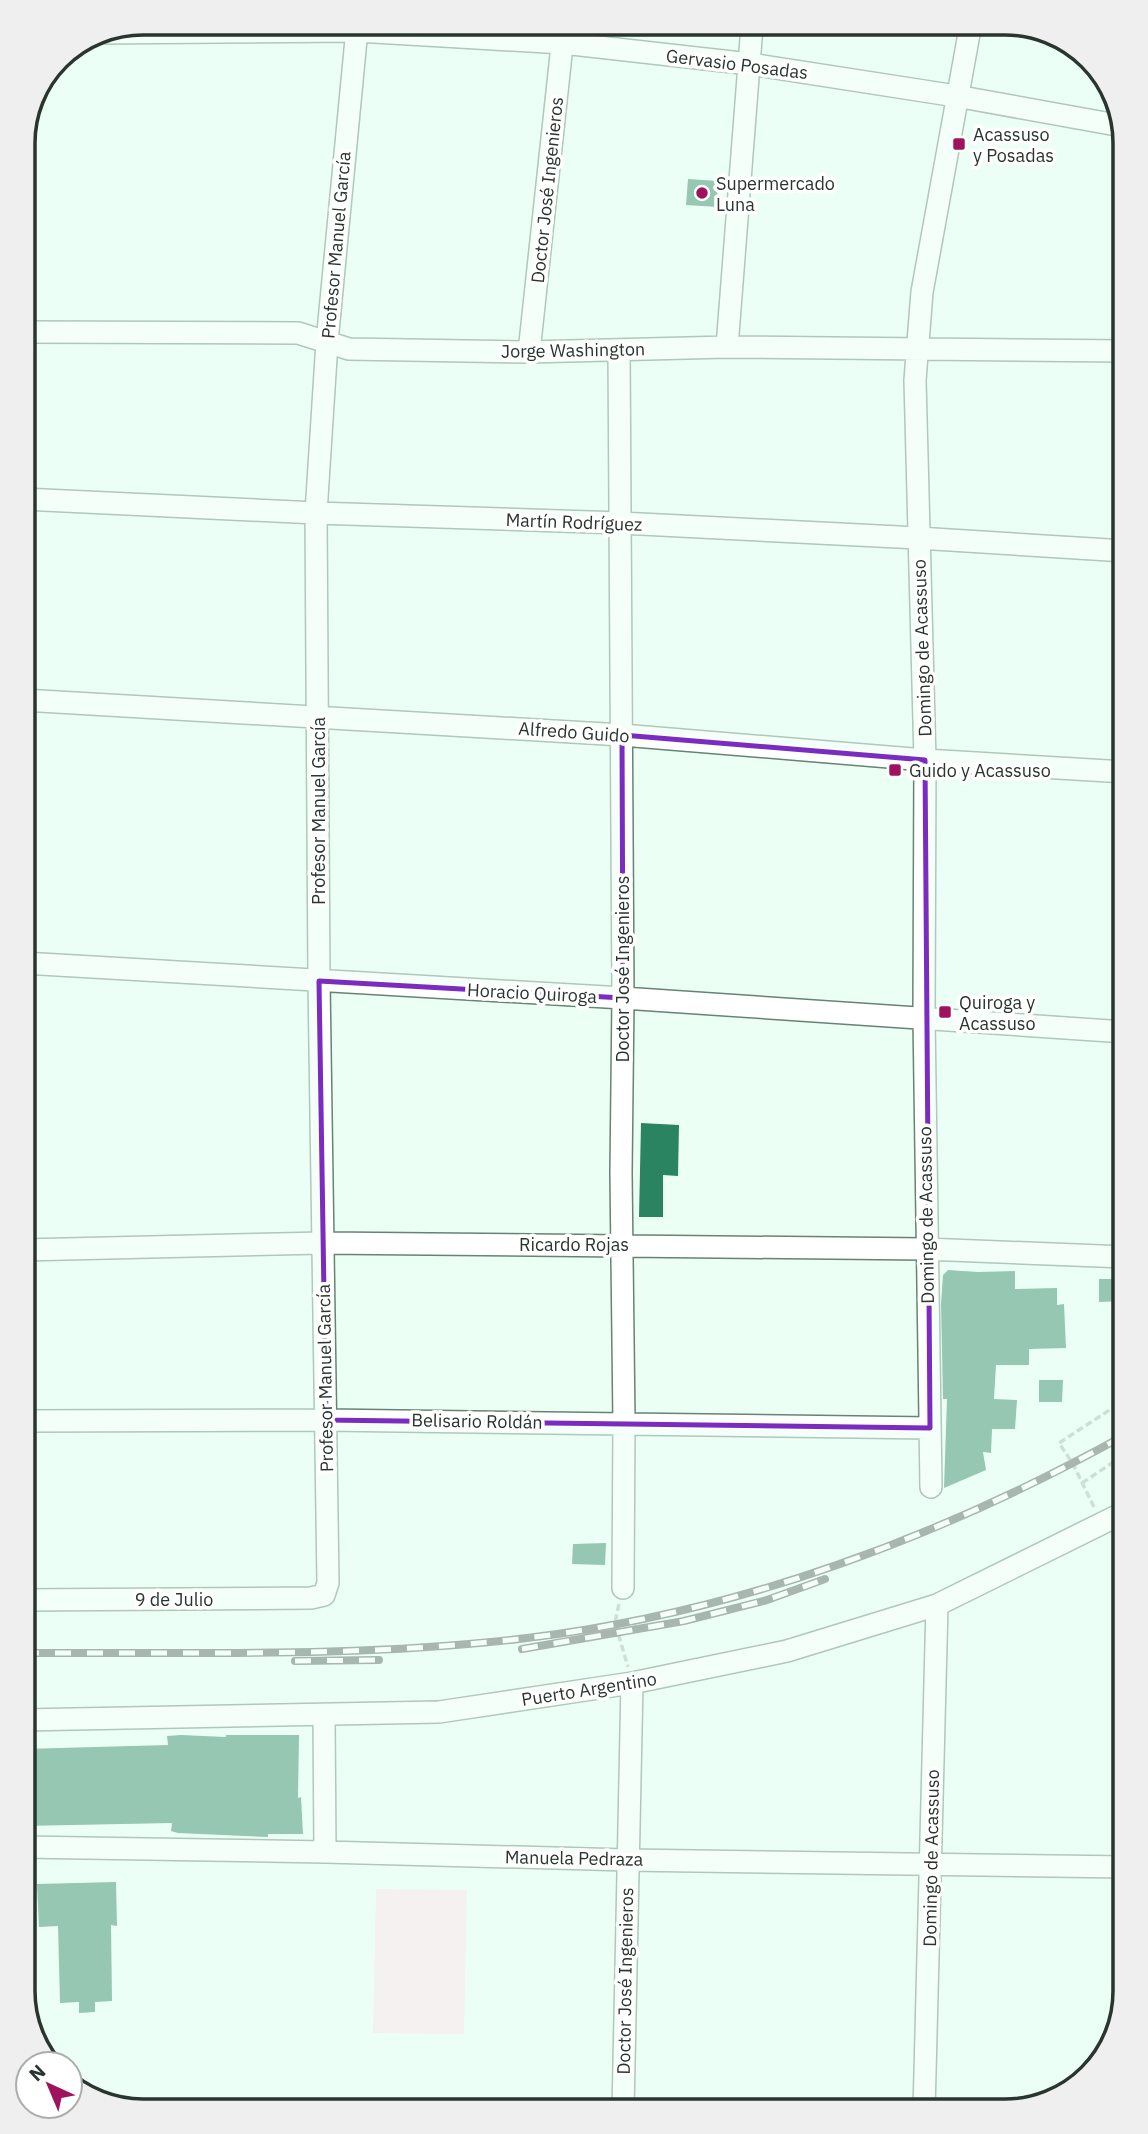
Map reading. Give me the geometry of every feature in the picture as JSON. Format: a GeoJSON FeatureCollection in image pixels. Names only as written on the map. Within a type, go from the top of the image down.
{"type":"FeatureCollection","features":[{"type":"Feature","properties":{"kind":"street","name":"Profesor Manuel García"},"geometry":{"type":"LineString","coordinates":[[324,1595],[328,1583],[319,981],[316,513],[327,342],[357,35]]}},
{"type":"Feature","properties":{"kind":"street","name":"Gervasio Posadas"},"geometry":{"type":"LineString","coordinates":[[564,35],[957,96],[1111,124]]}},
{"type":"Feature","properties":{"kind":"street","name":"Doctor José Ingenieros"},"geometry":{"type":"LineString","coordinates":[[529,352],[564,35]]}},
{"type":"Feature","properties":{"kind":"street"},"geometry":{"type":"LineString","coordinates":[[727,347],[752,35]]}},
{"type":"Feature","properties":{"kind":"street","name":"Domingo de Acassuso"},"geometry":{"type":"LineString","coordinates":[[931,1487],[923,1018],[925,760],[918,538],[916,349],[922,292],[969,35]]}},
{"type":"Feature","properties":{"kind":"street","name":"Jorge Washington"},"geometry":{"type":"LineString","coordinates":[[35,332],[298,333],[349,349],[529,352],[727,347],[1113,351]]}},
{"type":"Feature","properties":{"kind":"street","name":"Doctor José Ingenieros"},"geometry":{"type":"LineString","coordinates":[[619,350],[623,1588]]}},
{"type":"Feature","properties":{"kind":"street","name":"Martín Rodríguez"},"geometry":{"type":"LineString","coordinates":[[35,500],[316,513],[621,523],[1113,550]]}},
{"type":"Feature","properties":{"kind":"street","name":"Alfredo Guido"},"geometry":{"type":"LineString","coordinates":[[35,700],[622,735],[925,760],[1113,771]]}},
{"type":"Feature","properties":{"kind":"street","name":"Horacio Quiroga"},"geometry":{"type":"LineString","coordinates":[[35,964],[623,998],[1113,1031]]}},
{"type":"Feature","properties":{"kind":"street","name":"Ricardo Rojas"},"geometry":{"type":"LineString","coordinates":[[35,1250],[322,1242],[926,1249],[1113,1257]]}},
{"type":"Feature","properties":{"kind":"street","name":"Belisario Roldán"},"geometry":{"type":"LineString","coordinates":[[35,1421],[326,1420],[930,1428]]}},
{"type":"Feature","properties":{"kind":"street","name":"Puerto Argentino"},"geometry":{"type":"LineString","coordinates":[[35,1720],[439,1712],[632,1683],[787,1651],[937,1605],[1113,1519]]}},
{"type":"Feature","properties":{"kind":"street","name":"9 de Julio"},"geometry":{"type":"LineString","coordinates":[[35,1600],[311,1598],[324,1595]]}},
{"type":"Feature","properties":{"kind":"street","name":"Domingo de Acassuso"},"geometry":{"type":"LineString","coordinates":[[924,2099],[937,1605]]}},
{"type":"Feature","properties":{"kind":"street","name":"Doctor José Ingenieros"},"geometry":{"type":"LineString","coordinates":[[623,2099],[632,1683]]}},
{"type":"Feature","properties":{"kind":"street"},"geometry":{"type":"LineString","coordinates":[[324,1715],[326,1852]]}},
{"type":"Feature","properties":{"kind":"street","name":"Manuela Pedraza"},"geometry":{"type":"LineString","coordinates":[[35,1847],[1113,1867]]}},
{"type":"Feature","properties":{"kind":"path"},"geometry":{"type":"LineString","coordinates":[[1102,1525],[1059,1443],[1113,1408]]}},
{"type":"Feature","properties":{"kind":"path"},"geometry":{"type":"LineString","coordinates":[[1082,1483],[1113,1462]]}},
{"type":"Feature","properties":{"kind":"path"},"geometry":{"type":"LineString","coordinates":[[623,1588],[615,1623],[632,1683]]}},
{"type":"Feature","properties":{"kind":"highlighted area"},"geometry":{"type":"Polygon","coordinates":[[[622,735],[925,760],[930,1428],[326,1420],[319,981],[623,998],[622,735]]]}},
{"type":"Feature","properties":{"kind":"shaded area"},"geometry":{"type":"Polygon","coordinates":[[[376,1889],[467,1890],[464,2034],[373,2033],[376,1889]]]}},
{"type":"Feature","properties":{"kind":"building","name":"Supermercado Luna"},"geometry":{"type":"Polygon","coordinates":[[[688,179],[718,181],[717,207],[686,205],[688,179]]]}},
{"type":"Feature","properties":{"kind":"building"},"geometry":{"type":"Polygon","coordinates":[[[641,1123],[679,1125],[678,1176],[663,1175],[663,1217],[639,1217],[641,1123]]]}},
{"type":"Feature","properties":{"kind":"building"},"geometry":{"type":"Polygon","coordinates":[[[948,1270],[1015,1271],[1015,1289],[1057,1288],[1057,1305],[1064,1304],[1066,1348],[1029,1349],[1029,1365],[996,1365],[994,1399],[1017,1400],[1015,1429],[992,1429],[991,1453],[983,1452],[986,1470],[944,1488],[947,1399],[943,1399],[941,1304],[943,1275],[948,1270]]]}},
{"type":"Feature","properties":{"kind":"building"},"geometry":{"type":"Polygon","coordinates":[[[1099,1279],[1113,1279],[1113,1301],[1099,1302],[1099,1279]]]}},
{"type":"Feature","properties":{"kind":"building"},"geometry":{"type":"Polygon","coordinates":[[[1039,1380],[1063,1380],[1062,1402],[1039,1402],[1039,1380]]]}},
{"type":"Feature","properties":{"kind":"building"},"geometry":{"type":"Polygon","coordinates":[[[606,1543],[605,1565],[572,1564],[573,1544],[606,1543]]]}},
{"type":"Feature","properties":{"kind":"building"},"geometry":{"type":"Polygon","coordinates":[[[299,1735],[298,1798],[301,1797],[303,1834],[268,1834],[268,1837],[178,1833],[171,1831],[172,1823],[35,1826],[35,1749],[168,1745],[167,1736],[299,1735]]]}},
{"type":"Feature","properties":{"kind":"building"},"geometry":{"type":"Polygon","coordinates":[[[116,1882],[117,1926],[111,1925],[112,2001],[95,2002],[95,2012],[79,2013],[79,2002],[60,2003],[58,1926],[39,1927],[37,1884],[116,1882]]]}},
{"type":"Feature","properties":{"kind":"railway"},"geometry":{"type":"LineString","coordinates":[[35,1653],[275,1653],[401,1649],[527,1638],[605,1626],[760,1590],[836,1565],[983,1506],[1113,1441]]}},
{"type":"Feature","properties":{"kind":"railway"},"geometry":{"type":"LineString","coordinates":[[522,1649],[684,1621],[767,1600],[825,1579]]}},
{"type":"Feature","properties":{"kind":"railway"},"geometry":{"type":"LineString","coordinates":[[295,1661],[379,1660]]}},
{"type":"Feature","properties":{"kind":"place","name":"Acassuso y Posadas"},"geometry":{"type":"Point","coordinates":[959,144]}},
{"type":"Feature","properties":{"kind":"place","name":"Supermercado Luna"},"geometry":{"type":"Point","coordinates":[702,193]}},
{"type":"Feature","properties":{"kind":"place","name":"Guido y Acassuso"},"geometry":{"type":"Point","coordinates":[895,770]}},
{"type":"Feature","properties":{"kind":"place","name":"Quiroga y Acassuso"},"geometry":{"type":"Point","coordinates":[945,1012]}}]}
